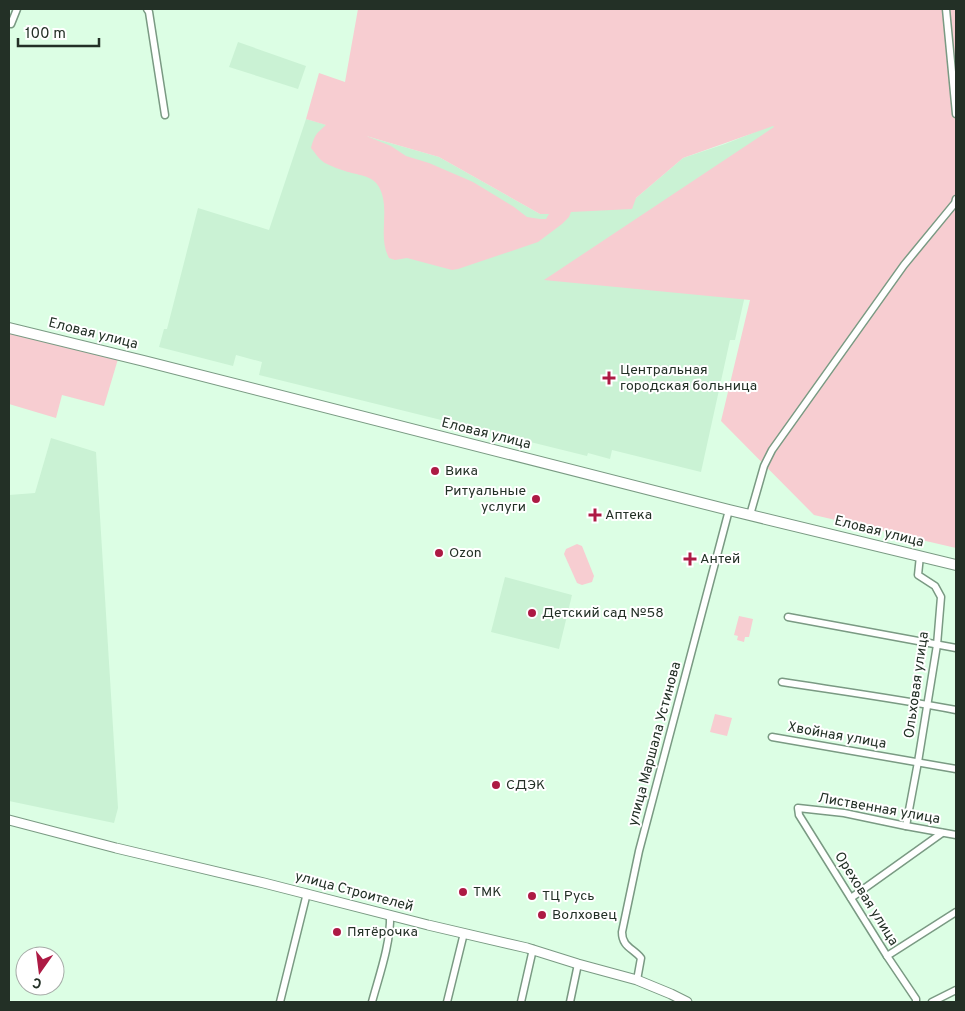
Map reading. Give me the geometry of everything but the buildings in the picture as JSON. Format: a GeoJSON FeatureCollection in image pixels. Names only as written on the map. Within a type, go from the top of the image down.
{"type":"FeatureCollection","features":[{"type":"Feature","properties":{"kind":"main road","name":"Еловая улица"},"geometry":{"type":"LineString","coordinates":[[9,328],[729,510],[956,565]]}},
{"type":"Feature","properties":{"kind":"main road","name":"улица Строителей"},"geometry":{"type":"LineString","coordinates":[[9,820],[116,848],[307,893],[390,916],[533,949],[578,964],[637,980],[687,1002]]}},
{"type":"Feature","properties":{"kind":"street"},"geometry":{"type":"LineString","coordinates":[[11,24],[17,9]]}},
{"type":"Feature","properties":{"kind":"street"},"geometry":{"type":"LineString","coordinates":[[147,9],[164,114]]}},
{"type":"Feature","properties":{"kind":"street"},"geometry":{"type":"LineString","coordinates":[[946,9],[956,114]]}},
{"type":"Feature","properties":{"kind":"street"},"geometry":{"type":"LineString","coordinates":[[750,515],[764,466],[772,450],[904,265],[956,200]]}},
{"type":"Feature","properties":{"kind":"street","name":"улица Маршала Устинова"},"geometry":{"type":"LineString","coordinates":[[637,980],[641,958],[625,943],[622,932],[640,851],[729,510]]}},
{"type":"Feature","properties":{"kind":"street","name":"Ольховая улица"},"geometry":{"type":"LineString","coordinates":[[906,826],[927,704],[941,597],[935,586],[918,575],[920,556]]}},
{"type":"Feature","properties":{"kind":"street"},"geometry":{"type":"LineString","coordinates":[[788,617],[956,648]]}},
{"type":"Feature","properties":{"kind":"street"},"geometry":{"type":"LineString","coordinates":[[782,682],[956,710]]}},
{"type":"Feature","properties":{"kind":"street","name":"Хвойная улица"},"geometry":{"type":"LineString","coordinates":[[772,737],[956,769]]}},
{"type":"Feature","properties":{"kind":"street","name":"Лиственная улица"},"geometry":{"type":"LineString","coordinates":[[798,808],[844,813],[956,835]]}},
{"type":"Feature","properties":{"kind":"street","name":"Ореховая улица"},"geometry":{"type":"LineString","coordinates":[[798,808],[799,815],[916,999],[916,1002]]}},
{"type":"Feature","properties":{"kind":"street"},"geometry":{"type":"LineString","coordinates":[[851,898],[942,833]]}},
{"type":"Feature","properties":{"kind":"street"},"geometry":{"type":"LineString","coordinates":[[280,1002],[307,893]]}},
{"type":"Feature","properties":{"kind":"street"},"geometry":{"type":"LineString","coordinates":[[887,956],[956,912]]}},
{"type":"Feature","properties":{"kind":"street"},"geometry":{"type":"LineString","coordinates":[[372,1002],[389,937],[390,916]]}},
{"type":"Feature","properties":{"kind":"street"},"geometry":{"type":"LineString","coordinates":[[447,1002],[464,933]]}},
{"type":"Feature","properties":{"kind":"street"},"geometry":{"type":"LineString","coordinates":[[522,1002],[533,949]]}},
{"type":"Feature","properties":{"kind":"street"},"geometry":{"type":"LineString","coordinates":[[570,1002],[578,964]]}},
{"type":"Feature","properties":{"kind":"street"},"geometry":{"type":"LineString","coordinates":[[932,1002],[956,990]]}},
{"type":"Feature","properties":{"kind":"shaded area"},"geometry":{"type":"Polygon","coordinates":[[[358,9],[956,9],[956,548],[814,515],[721,421],[750,300],[544,280],[773,126],[683,158],[636,198],[632,209],[571,212],[562,224],[538,242],[452,270],[407,258],[395,260],[389,258],[384,241],[384,204],[379,187],[369,178],[325,163],[311,148],[316,135],[326,125],[306,119],[319,73],[345,82],[358,9]],[[366,136],[391,146],[406,156],[429,163],[473,182],[527,217],[546,219],[549,214],[540,214],[439,157],[366,136]]]}},
{"type":"Feature","properties":{"kind":"shaded area"},"geometry":{"type":"Polygon","coordinates":[[[238,42],[306,66],[298,89],[229,67],[238,42]]]}},
{"type":"Feature","properties":{"kind":"shaded area"},"geometry":{"type":"Polygon","coordinates":[[[306,119],[439,157],[540,214],[636,198],[683,158],[773,125],[781,135],[735,340],[730,340],[701,472],[612,450],[610,459],[588,453],[587,456],[259,375],[262,362],[236,355],[233,366],[159,347],[164,329],[167,329],[198,208],[269,230],[306,119]]]}},
{"type":"Feature","properties":{"kind":"shaded area"},"geometry":{"type":"Polygon","coordinates":[[[9,333],[118,359],[104,406],[62,395],[56,418],[9,404],[9,333]]]}},
{"type":"Feature","properties":{"kind":"shaded area"},"geometry":{"type":"Polygon","coordinates":[[[51,438],[96,452],[118,808],[114,823],[9,801],[9,495],[35,493],[51,438]]]}},
{"type":"Feature","properties":{"kind":"shaded area"},"geometry":{"type":"Polygon","coordinates":[[[577,544],[582,546],[594,576],[592,582],[582,585],[577,583],[564,554],[566,549],[577,544]]]}},
{"type":"Feature","properties":{"kind":"shaded area","name":"Детский сад №58"},"geometry":{"type":"Polygon","coordinates":[[[505,577],[572,595],[559,649],[491,632],[505,577]]]}},
{"type":"Feature","properties":{"kind":"shaded area"},"geometry":{"type":"Polygon","coordinates":[[[739,616],[753,619],[749,637],[745,637],[744,642],[737,640],[738,636],[734,635],[739,616]]]}},
{"type":"Feature","properties":{"kind":"shaded area"},"geometry":{"type":"Polygon","coordinates":[[[715,714],[732,718],[727,736],[710,732],[715,714]]]}},
{"type":"Feature","properties":{"kind":"place","name":"Центральная городская больница"},"geometry":{"type":"Point","coordinates":[609,378]}},
{"type":"Feature","properties":{"kind":"place","name":"Вика"},"geometry":{"type":"Point","coordinates":[435,471]}},
{"type":"Feature","properties":{"kind":"place","name":"Ритуальные услуги"},"geometry":{"type":"Point","coordinates":[536,499]}},
{"type":"Feature","properties":{"kind":"place","name":"Аптека"},"geometry":{"type":"Point","coordinates":[595,515]}},
{"type":"Feature","properties":{"kind":"place","name":"Ozon"},"geometry":{"type":"Point","coordinates":[439,553]}},
{"type":"Feature","properties":{"kind":"place","name":"Антей"},"geometry":{"type":"Point","coordinates":[690,559]}},
{"type":"Feature","properties":{"kind":"place","name":"Детский сад №58"},"geometry":{"type":"Point","coordinates":[532,613]}},
{"type":"Feature","properties":{"kind":"place","name":"СДЭК"},"geometry":{"type":"Point","coordinates":[496,785]}},
{"type":"Feature","properties":{"kind":"place","name":"ТМК"},"geometry":{"type":"Point","coordinates":[463,892]}},
{"type":"Feature","properties":{"kind":"place","name":"ТЦ Русь"},"geometry":{"type":"Point","coordinates":[532,896]}},
{"type":"Feature","properties":{"kind":"place","name":"Волховец"},"geometry":{"type":"Point","coordinates":[542,915]}},
{"type":"Feature","properties":{"kind":"place","name":"Пятёрочка"},"geometry":{"type":"Point","coordinates":[337,932]}}]}
